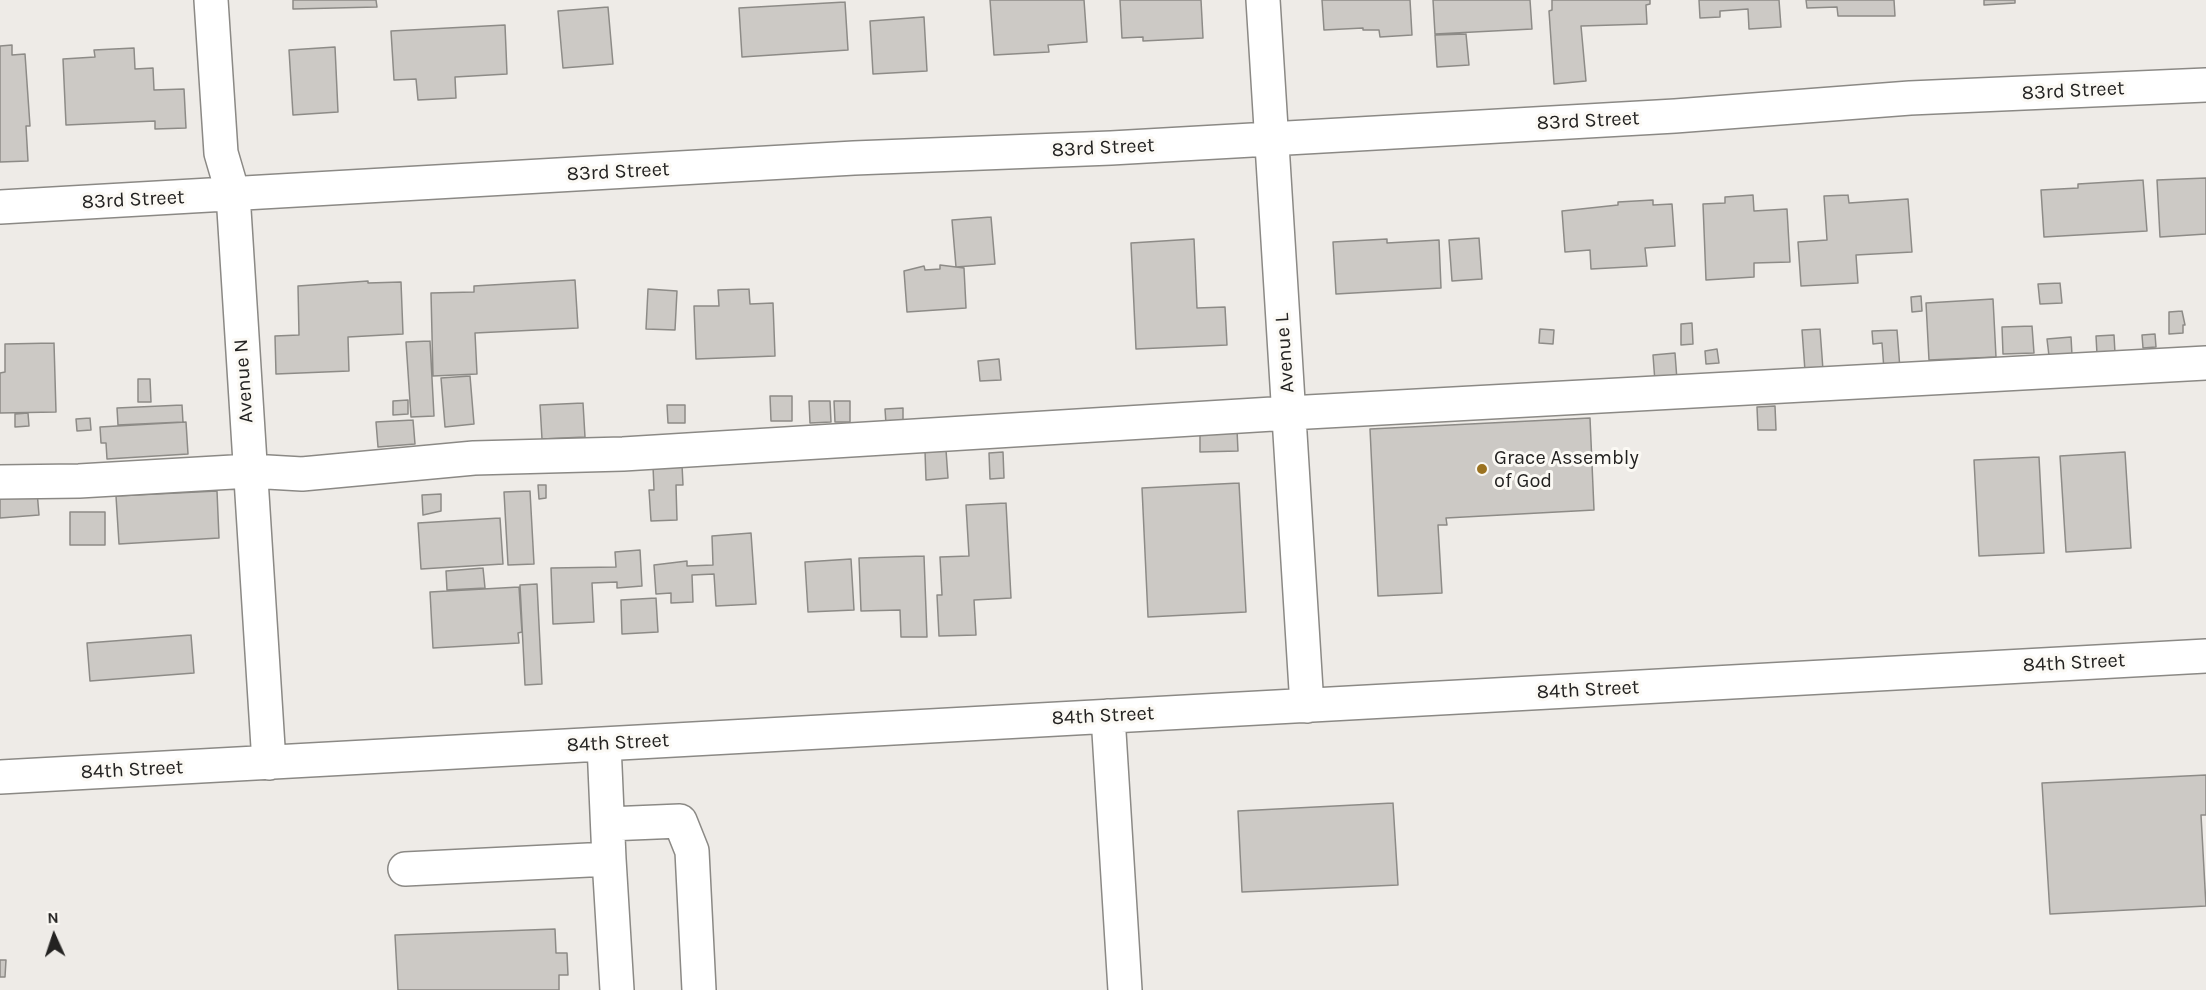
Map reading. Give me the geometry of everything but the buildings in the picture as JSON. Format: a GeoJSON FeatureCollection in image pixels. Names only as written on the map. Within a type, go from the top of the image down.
{"type":"FeatureCollection","features":[{"type":"Feature","properties":{"kind":"street","name":"Avenue N"},"geometry":{"type":"LineString","coordinates":[[211,0],[221,153],[233,194],[269,762]]}},
{"type":"Feature","properties":{"kind":"street","name":"Avenue L"},"geometry":{"type":"LineString","coordinates":[[1263,0],[1307,706]]}},
{"type":"Feature","properties":{"kind":"street","name":"83rd Street"},"geometry":{"type":"LineString","coordinates":[[0,207],[854,158],[1663,117],[1910,98],[2206,85]]}},
{"type":"Feature","properties":{"kind":"street"},"geometry":{"type":"LineString","coordinates":[[0,482],[78,481],[250,471],[302,474],[474,458],[622,454],[1289,413],[2206,363]]}},
{"type":"Feature","properties":{"kind":"street","name":"84th Street"},"geometry":{"type":"LineString","coordinates":[[0,777],[2206,656]]}},
{"type":"Feature","properties":{"kind":"street"},"geometry":{"type":"LineString","coordinates":[[1108,716],[1125,990]]}},
{"type":"Feature","properties":{"kind":"street"},"geometry":{"type":"LineString","coordinates":[[604,744],[617,990]]}},
{"type":"Feature","properties":{"kind":"street"},"geometry":{"type":"LineString","coordinates":[[608,824],[680,821],[692,851],[699,990]]}},
{"type":"Feature","properties":{"kind":"street"},"geometry":{"type":"LineString","coordinates":[[405,869],[609,859]]}},
{"type":"Feature","properties":{"kind":"place","name":"Grace Assembly of God"},"geometry":{"type":"Point","coordinates":[1482,469]}}]}
